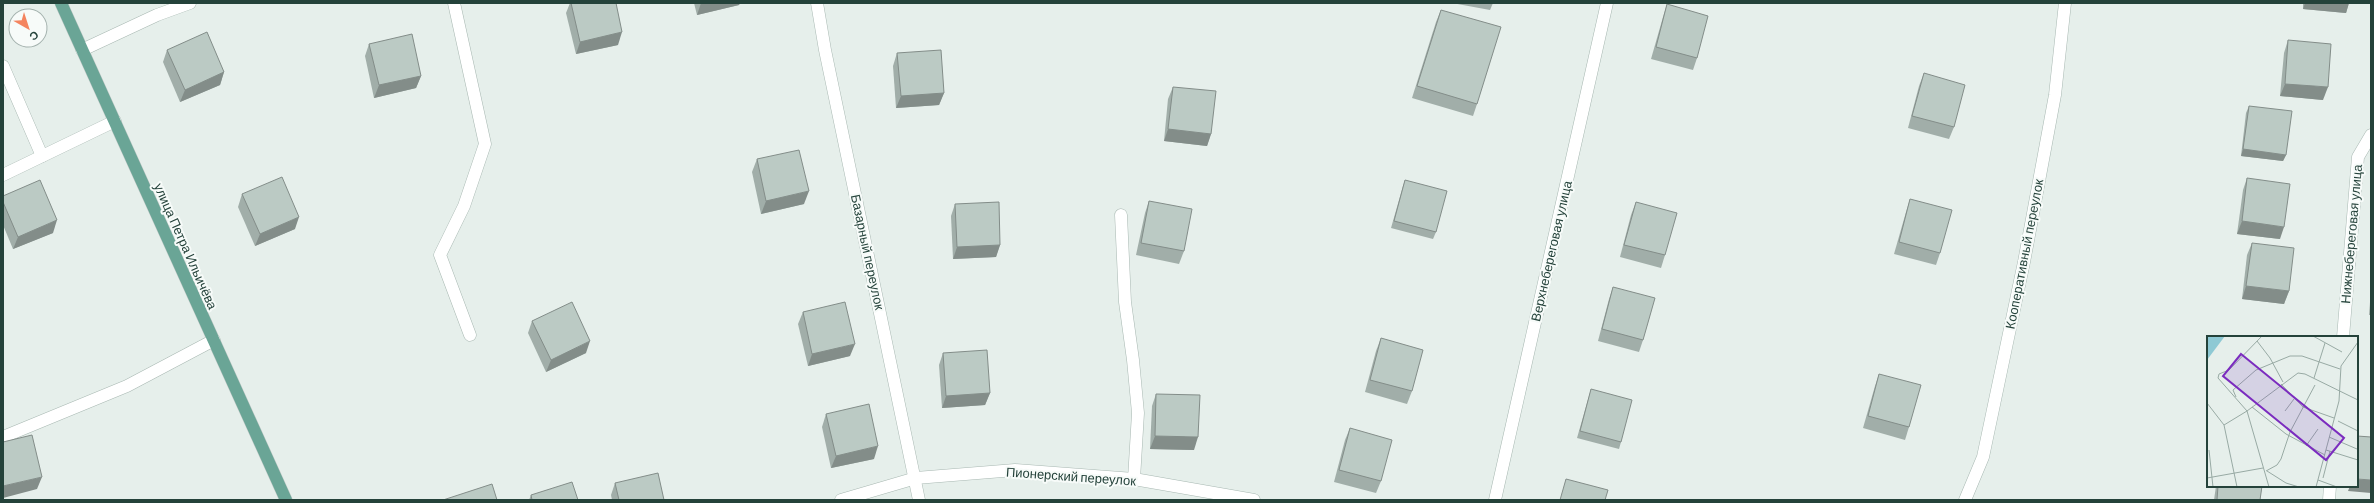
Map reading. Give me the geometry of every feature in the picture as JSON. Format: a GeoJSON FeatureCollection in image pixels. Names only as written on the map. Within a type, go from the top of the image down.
{"type":"FeatureCollection","features":[{"type":"Feature","properties":{"kind":"main road","name":"улица Петра Ильичёва"},"geometry":{"type":"LineString","coordinates":[[61,3],[286,500]]}},
{"type":"Feature","properties":{"kind":"street"},"geometry":{"type":"LineString","coordinates":[[82,50],[157,15],[190,3]]}},
{"type":"Feature","properties":{"kind":"street"},"geometry":{"type":"LineString","coordinates":[[454,3],[485,144],[464,206],[440,255],[470,335]]}},
{"type":"Feature","properties":{"kind":"street","name":"Базарный переулок"},"geometry":{"type":"LineString","coordinates":[[817,3],[827,58],[920,500]]}},
{"type":"Feature","properties":{"kind":"street","name":"Верхнебереговая улица"},"geometry":{"type":"LineString","coordinates":[[1495,500],[1607,3]]}},
{"type":"Feature","properties":{"kind":"street","name":"Кооперативный переулок"},"geometry":{"type":"LineString","coordinates":[[1965,500],[1983,458],[2024,262],[2055,95],[2065,3]]}},
{"type":"Feature","properties":{"kind":"street"},"geometry":{"type":"LineString","coordinates":[[3,66],[42,156]]}},
{"type":"Feature","properties":{"kind":"street"},"geometry":{"type":"LineString","coordinates":[[3,175],[115,121]]}},
{"type":"Feature","properties":{"kind":"street","name":"Нижнебереговая улица"},"geometry":{"type":"LineString","coordinates":[[2343,336],[2358,157],[2371,135]]}},
{"type":"Feature","properties":{"kind":"street"},"geometry":{"type":"LineString","coordinates":[[1120,215],[1125,302],[1138,413],[1134,479]]}},
{"type":"Feature","properties":{"kind":"street"},"geometry":{"type":"LineString","coordinates":[[3,437],[127,386],[214,340]]}},
{"type":"Feature","properties":{"kind":"street","name":"Пионерский переулок"},"geometry":{"type":"LineString","coordinates":[[841,500],[916,478],[1015,470],[1134,479],[1254,500]]}},
{"type":"Feature","properties":{"kind":"street"},"geometry":{"type":"LineString","coordinates":[[2329,500],[2330,487]]}},
{"type":"Feature","properties":{"kind":"building"},"geometry":{"type":"Polygon","coordinates":[[[571,3],[616,3],[622,32],[580,42],[571,3]]]}},
{"type":"Feature","properties":{"kind":"building"},"geometry":{"type":"Polygon","coordinates":[[[1667,4],[1708,16],[1697,58],[1656,47],[1667,4]]]}},
{"type":"Feature","properties":{"kind":"building"},"geometry":{"type":"Polygon","coordinates":[[[1441,10],[1501,27],[1477,104],[1417,86],[1441,10]]]}},
{"type":"Feature","properties":{"kind":"building"},"geometry":{"type":"Polygon","coordinates":[[[207,32],[224,72],[185,90],[167,50],[207,32]]]}},
{"type":"Feature","properties":{"kind":"building"},"geometry":{"type":"Polygon","coordinates":[[[412,34],[421,76],[379,85],[369,44],[412,34]]]}},
{"type":"Feature","properties":{"kind":"building"},"geometry":{"type":"Polygon","coordinates":[[[2288,40],[2331,44],[2328,87],[2285,84],[2288,40]]]}},
{"type":"Feature","properties":{"kind":"building"},"geometry":{"type":"Polygon","coordinates":[[[941,50],[944,93],[901,96],[897,53],[941,50]]]}},
{"type":"Feature","properties":{"kind":"building"},"geometry":{"type":"Polygon","coordinates":[[[1924,73],[1965,85],[1954,127],[1912,116],[1924,73]]]}},
{"type":"Feature","properties":{"kind":"building"},"geometry":{"type":"Polygon","coordinates":[[[1173,87],[1216,91],[1211,134],[1168,129],[1173,87]]]}},
{"type":"Feature","properties":{"kind":"building"},"geometry":{"type":"Polygon","coordinates":[[[2249,106],[2292,111],[2286,155],[2243,149],[2249,106]]]}},
{"type":"Feature","properties":{"kind":"building"},"geometry":{"type":"Polygon","coordinates":[[[799,150],[809,191],[766,201],[757,159],[799,150]]]}},
{"type":"Feature","properties":{"kind":"building"},"geometry":{"type":"Polygon","coordinates":[[[282,177],[299,217],[260,234],[242,194],[282,177]]]}},
{"type":"Feature","properties":{"kind":"building"},"geometry":{"type":"Polygon","coordinates":[[[2247,178],[2290,184],[2284,227],[2242,221],[2247,178]]]}},
{"type":"Feature","properties":{"kind":"building"},"geometry":{"type":"Polygon","coordinates":[[[40,180],[57,220],[18,237],[3,202],[3,196],[40,180]]]}},
{"type":"Feature","properties":{"kind":"building"},"geometry":{"type":"Polygon","coordinates":[[[1405,180],[1447,191],[1436,232],[1394,221],[1405,180]]]}},
{"type":"Feature","properties":{"kind":"building"},"geometry":{"type":"Polygon","coordinates":[[[1910,199],[1952,210],[1940,253],[1899,242],[1910,199]]]}},
{"type":"Feature","properties":{"kind":"building"},"geometry":{"type":"Polygon","coordinates":[[[1149,201],[1192,209],[1184,251],[1141,243],[1149,201]]]}},
{"type":"Feature","properties":{"kind":"building"},"geometry":{"type":"Polygon","coordinates":[[[999,202],[1000,245],[957,247],[955,204],[999,202]]]}},
{"type":"Feature","properties":{"kind":"building"},"geometry":{"type":"Polygon","coordinates":[[[1636,202],[1677,213],[1665,255],[1624,245],[1636,202]]]}},
{"type":"Feature","properties":{"kind":"building"},"geometry":{"type":"Polygon","coordinates":[[[2252,243],[2294,248],[2289,291],[2246,286],[2252,243]]]}},
{"type":"Feature","properties":{"kind":"building"},"geometry":{"type":"Polygon","coordinates":[[[1613,287],[1655,298],[1643,340],[1602,329],[1613,287]]]}},
{"type":"Feature","properties":{"kind":"building"},"geometry":{"type":"Polygon","coordinates":[[[572,302],[590,341],[551,360],[532,321],[572,302]]]}},
{"type":"Feature","properties":{"kind":"building"},"geometry":{"type":"Polygon","coordinates":[[[845,302],[855,344],[812,354],[803,312],[845,302]]]}},
{"type":"Feature","properties":{"kind":"building"},"geometry":{"type":"Polygon","coordinates":[[[1381,338],[1423,350],[1412,391],[1370,380],[1381,338]]]}},
{"type":"Feature","properties":{"kind":"building"},"geometry":{"type":"Polygon","coordinates":[[[987,350],[990,393],[946,396],[943,353],[987,350]]]}},
{"type":"Feature","properties":{"kind":"building"},"geometry":{"type":"Polygon","coordinates":[[[1879,374],[1921,385],[1909,427],[1868,416],[1879,374]]]}},
{"type":"Feature","properties":{"kind":"building"},"geometry":{"type":"Polygon","coordinates":[[[1591,389],[1632,400],[1621,442],[1580,431],[1591,389]]]}},
{"type":"Feature","properties":{"kind":"building"},"geometry":{"type":"Polygon","coordinates":[[[1156,394],[1200,395],[1198,437],[1155,436],[1156,394]]]}},
{"type":"Feature","properties":{"kind":"building"},"geometry":{"type":"Polygon","coordinates":[[[869,404],[878,446],[836,456],[826,414],[869,404]]]}},
{"type":"Feature","properties":{"kind":"building"},"geometry":{"type":"Polygon","coordinates":[[[1350,428],[1392,440],[1381,481],[1339,470],[1350,428]]]}},
{"type":"Feature","properties":{"kind":"building"},"geometry":{"type":"Polygon","coordinates":[[[32,435],[42,477],[3,486],[3,442],[32,435]]]}},
{"type":"Feature","properties":{"kind":"building"},"geometry":{"type":"Polygon","coordinates":[[[2358,436],[2371,437],[2371,480],[2358,479],[2358,436]]]}},
{"type":"Feature","properties":{"kind":"building"},"geometry":{"type":"Polygon","coordinates":[[[658,473],[664,500],[619,500],[615,483],[658,473]]]}},
{"type":"Feature","properties":{"kind":"building"},"geometry":{"type":"Polygon","coordinates":[[[1566,479],[1608,490],[1605,500],[1560,500],[1566,479]]]}},
{"type":"Feature","properties":{"kind":"building"},"geometry":{"type":"Polygon","coordinates":[[[572,482],[578,500],[532,500],[531,495],[572,482]]]}},
{"type":"Feature","properties":{"kind":"building"},"geometry":{"type":"Polygon","coordinates":[[[492,484],[497,500],[443,500],[492,484]]]}},
{"type":"Feature","properties":{"kind":"building"},"geometry":{"type":"Polygon","coordinates":[[[2218,487],[2262,487],[2260,500],[2217,500],[2218,487]]]}}]}
